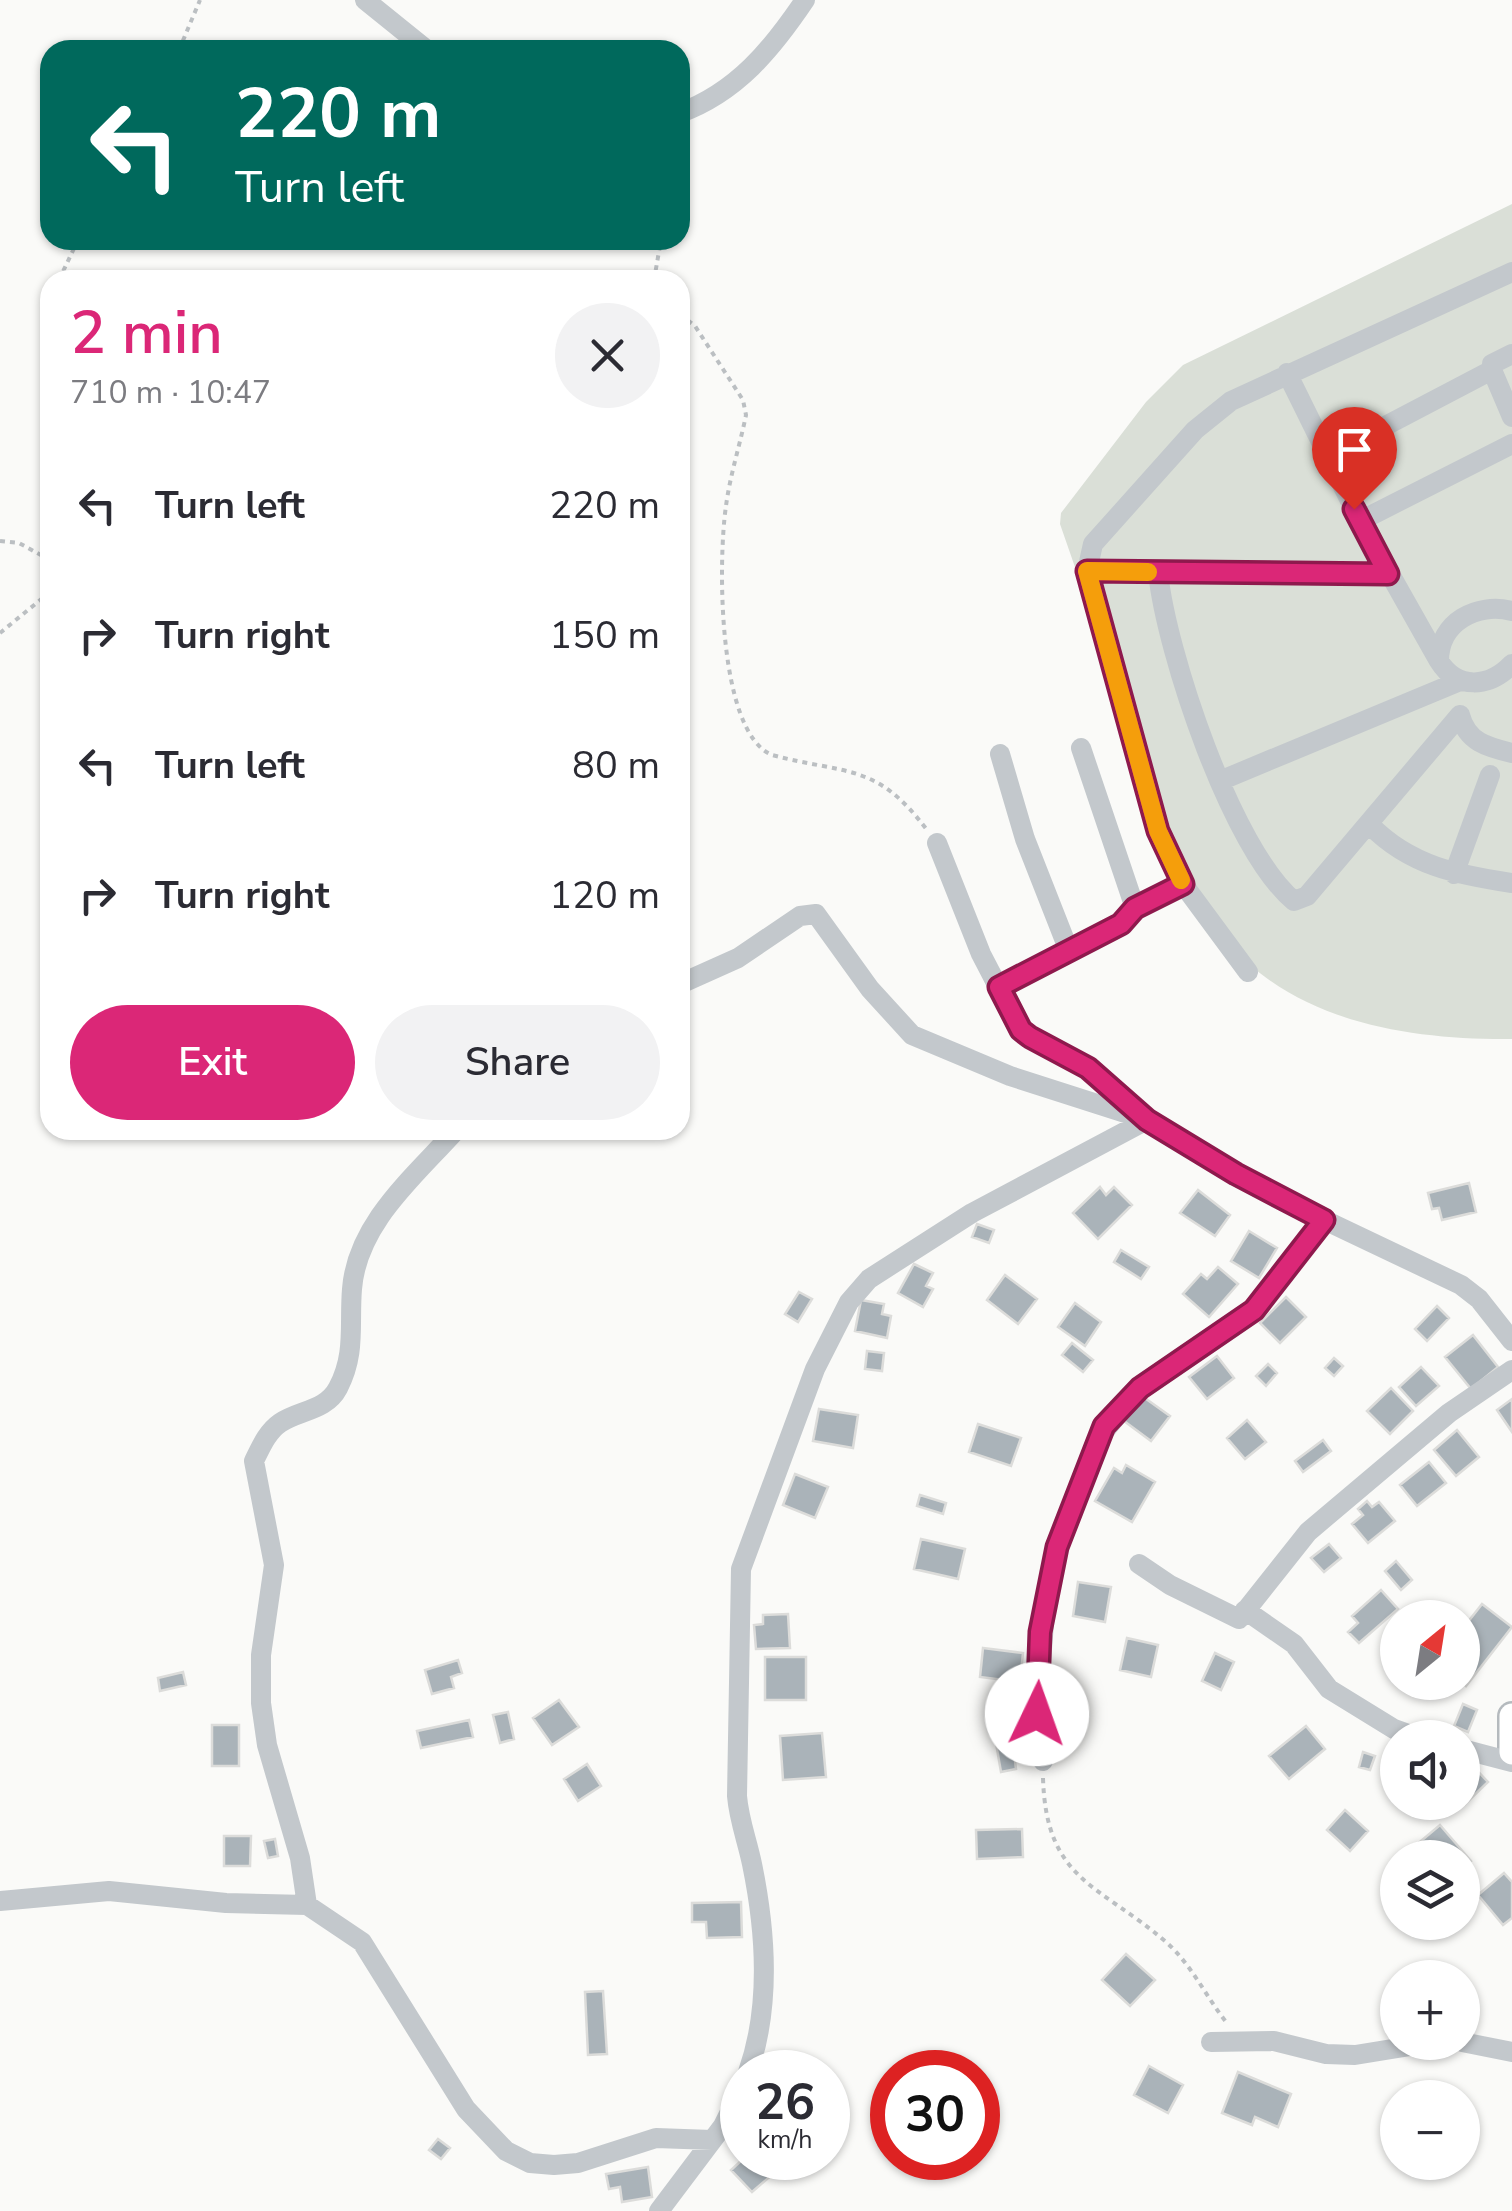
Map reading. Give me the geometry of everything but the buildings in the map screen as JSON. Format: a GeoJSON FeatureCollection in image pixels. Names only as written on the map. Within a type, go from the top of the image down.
{"type":"FeatureCollection","features":[{"type":"Feature","properties":{"kind":"main road"},"geometry":{"type":"LineString","coordinates":[[1512,1716],[1512,1752]]}},
{"type":"Feature","properties":{"kind":"street"},"geometry":{"type":"LineString","coordinates":[[366,0],[414,40]]}},
{"type":"Feature","properties":{"kind":"street"},"geometry":{"type":"LineString","coordinates":[[690,109],[734,85],[760,62],[805,0]]}},
{"type":"Feature","properties":{"kind":"street"},"geometry":{"type":"LineString","coordinates":[[1248,972],[1183,884],[1158,831],[1087,571],[1093,544],[1195,430],[1230,402],[1512,272]]}},
{"type":"Feature","properties":{"kind":"street"},"geometry":{"type":"LineString","coordinates":[[1512,354],[1492,364],[1512,417]]}},
{"type":"Feature","properties":{"kind":"street"},"geometry":{"type":"LineString","coordinates":[[1328,456],[1492,370]]}},
{"type":"Feature","properties":{"kind":"street"},"geometry":{"type":"LineString","coordinates":[[1287,373],[1388,574],[1439,661],[1465,682]]}},
{"type":"Feature","properties":{"kind":"street"},"geometry":{"type":"LineString","coordinates":[[1360,521],[1512,444]]}},
{"type":"Feature","properties":{"kind":"street"},"geometry":{"type":"LineString","coordinates":[[1087,571],[1388,574]]}},
{"type":"Feature","properties":{"kind":"street"},"geometry":{"type":"LineString","coordinates":[[1158,572],[1168,633],[1222,780],[1247,839],[1294,902],[1307,896],[1460,715]]}},
{"type":"Feature","properties":{"kind":"street"},"geometry":{"type":"LineString","coordinates":[[1439,661],[1442,640],[1461,618],[1488,608],[1512,610]]}},
{"type":"Feature","properties":{"kind":"street"},"geometry":{"type":"LineString","coordinates":[[1222,780],[1465,682],[1493,679],[1512,664]]}},
{"type":"Feature","properties":{"kind":"street"},"geometry":{"type":"LineString","coordinates":[[1465,682],[1460,715],[1464,732],[1474,740],[1512,753]]}},
{"type":"Feature","properties":{"kind":"street"},"geometry":{"type":"LineString","coordinates":[[1081,748],[1135,908]]}},
{"type":"Feature","properties":{"kind":"street"},"geometry":{"type":"LineString","coordinates":[[1000,754],[1024,840],[1068,951]]}},
{"type":"Feature","properties":{"kind":"street"},"geometry":{"type":"LineString","coordinates":[[1454,874],[1490,775]]}},
{"type":"Feature","properties":{"kind":"street"},"geometry":{"type":"LineString","coordinates":[[1370,825],[1416,860],[1454,874],[1512,883]]}},
{"type":"Feature","properties":{"kind":"street"},"geometry":{"type":"LineString","coordinates":[[936,843],[1021,1030],[1088,1068],[1147,1120],[1236,1174],[1461,1285],[1479,1299],[1512,1341]]}},
{"type":"Feature","properties":{"kind":"street"},"geometry":{"type":"LineString","coordinates":[[999,987],[1121,924],[1135,908],[1183,884]]}},
{"type":"Feature","properties":{"kind":"street"},"geometry":{"type":"LineString","coordinates":[[690,980],[738,958],[800,916],[816,914],[870,990],[912,1035],[1010,1076],[1147,1120]]}},
{"type":"Feature","properties":{"kind":"street"},"geometry":{"type":"LineString","coordinates":[[754,2050],[762,2016],[764,1970],[752,1861],[739,1824],[737,1796],[741,1569],[815,1369],[849,1302],[870,1279],[972,1212],[1147,1120]]}},
{"type":"Feature","properties":{"kind":"street"},"geometry":{"type":"LineString","coordinates":[[307,1904],[300,1858],[266,1745],[260,1655],[274,1565],[254,1461],[273,1429],[322,1406],[336,1392],[352,1347],[352,1290],[366,1244],[394,1195],[446,1140]]}},
{"type":"Feature","properties":{"kind":"street"},"geometry":{"type":"LineString","coordinates":[[1042,1761],[1037,1714],[1046,1597],[1057,1547],[1096,1441],[1140,1388],[1254,1310],[1324,1220]]}},
{"type":"Feature","properties":{"kind":"street"},"geometry":{"type":"LineString","coordinates":[[1138,1564],[1170,1586],[1239,1619],[1308,1532],[1450,1413],[1512,1370]]}},
{"type":"Feature","properties":{"kind":"street"},"geometry":{"type":"LineString","coordinates":[[1245,1610],[1294,1644],[1330,1690],[1380,1720]]}},
{"type":"Feature","properties":{"kind":"street"},"geometry":{"type":"LineString","coordinates":[[1480,1754],[1512,1762]]}},
{"type":"Feature","properties":{"kind":"street"},"geometry":{"type":"LineString","coordinates":[[0,1901],[109,1891],[226,1903],[307,1904],[362,1942],[466,2110],[506,2151],[530,2163],[554,2165],[578,2163],[656,2138],[712,2140]]}},
{"type":"Feature","properties":{"kind":"street"},"geometry":{"type":"LineString","coordinates":[[1210,2042],[1274,2041],[1326,2054],[1380,2051]]}},
{"type":"Feature","properties":{"kind":"street"},"geometry":{"type":"LineString","coordinates":[[1480,2046],[1512,2052]]}},
{"type":"Feature","properties":{"kind":"street"},"geometry":{"type":"LineString","coordinates":[[659,2211],[720,2126]]}},
{"type":"Feature","properties":{"kind":"path"},"geometry":{"type":"LineString","coordinates":[[183,40],[200,0]]}},
{"type":"Feature","properties":{"kind":"path"},"geometry":{"type":"LineString","coordinates":[[690,322],[743,400],[746,415],[726,506],[723,572],[730,675],[748,736],[758,749],[772,754],[879,780],[895,791],[936,843]]}},
{"type":"Feature","properties":{"kind":"path"},"geometry":{"type":"LineString","coordinates":[[0,541],[19,543],[40,555]]}},
{"type":"Feature","properties":{"kind":"path"},"geometry":{"type":"LineString","coordinates":[[0,633],[40,600]]}},
{"type":"Feature","properties":{"kind":"path"},"geometry":{"type":"LineString","coordinates":[[1042,1761],[1044,1807],[1063,1862],[1168,1944],[1244,2041]]}},
{"type":"Feature","properties":{"kind":"shaded area"},"geometry":{"type":"Polygon","coordinates":[[[1512,204],[1512,1039],[1478,1039],[1407,1032],[1337,1015],[1275,984],[1225,939],[1177,855],[1060,524],[1061,513],[1146,402],[1183,365],[1512,204]]]}},
{"type":"Feature","properties":{"kind":"slow traffic"},"geometry":{"type":"LineString","coordinates":[[1148,572],[1087,571],[1090,596],[1158,831],[1181,880]]}},
{"type":"Feature","properties":{"kind":"route"},"geometry":{"type":"LineString","coordinates":[[1037,1714],[1040,1632],[1057,1547],[1104,1426],[1140,1388],[1254,1310],[1324,1220],[1274,1196],[1147,1120],[1088,1068],[1030,1037],[1021,1030],[999,987],[1121,924],[1135,908],[1183,884],[1158,831],[1090,596],[1087,571],[1388,574],[1354,509]]}}]}
